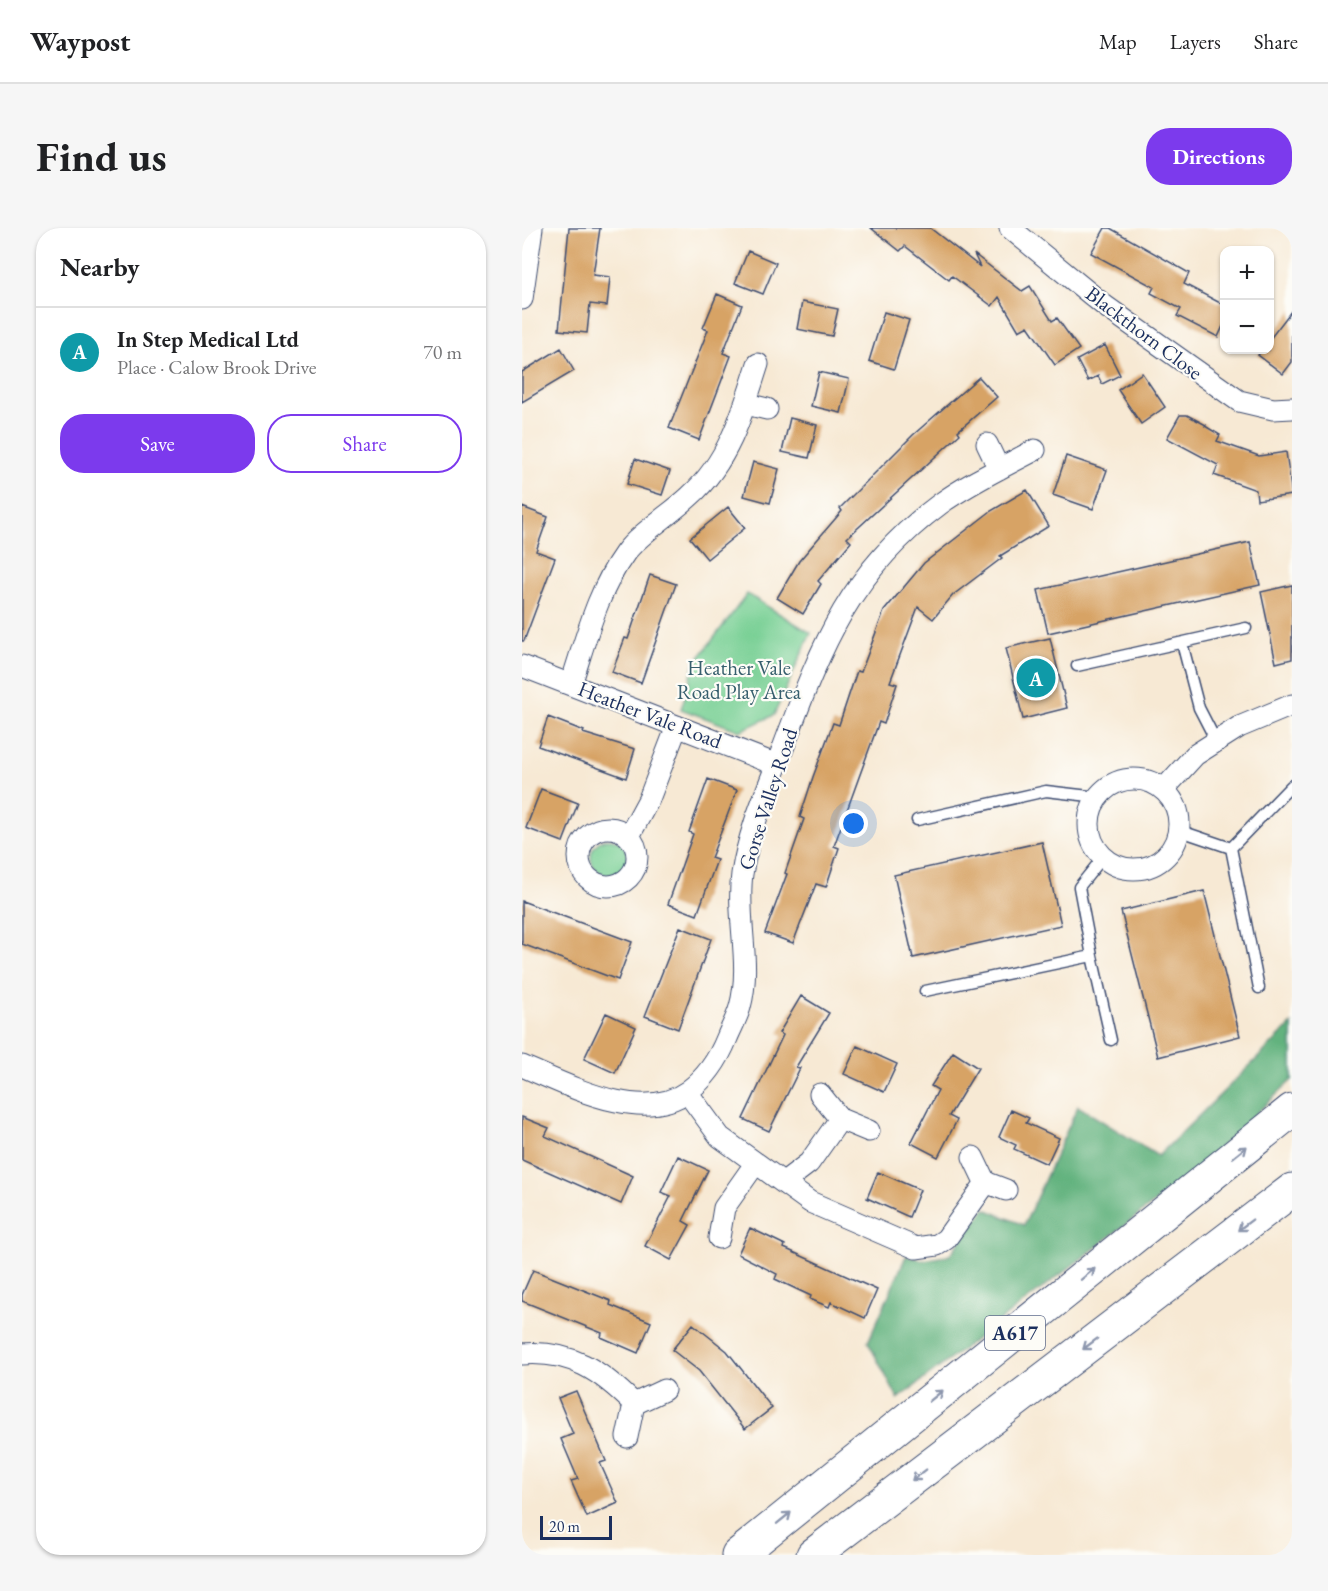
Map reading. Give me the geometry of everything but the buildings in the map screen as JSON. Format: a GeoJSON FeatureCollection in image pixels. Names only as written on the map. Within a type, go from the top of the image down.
{"type":"FeatureCollection","features":[{"type":"Feature","properties":{"kind":"highway","name":"A617"},"geometry":{"type":"LineString","coordinates":[[738,1555],[1292,1110]]}},
{"type":"Feature","properties":{"kind":"highway","name":"A617"},"geometry":{"type":"LineString","coordinates":[[813,1555],[1292,1190]]}},
{"type":"Feature","properties":{"kind":"street"},"geometry":{"type":"LineString","coordinates":[[522,299],[532,228]]}},
{"type":"Feature","properties":{"kind":"street","name":"Blackthorn Close"},"geometry":{"type":"LineString","coordinates":[[1010,228],[1105,306],[1239,400],[1273,410],[1292,408]]}},
{"type":"Feature","properties":{"kind":"street"},"geometry":{"type":"LineString","coordinates":[[571,684],[606,583],[627,551],[692,495],[716,469],[741,421],[758,364]]}},
{"type":"Feature","properties":{"kind":"street"},"geometry":{"type":"LineString","coordinates":[[746,404],[767,409]]}},
{"type":"Feature","properties":{"kind":"street"},"geometry":{"type":"LineString","coordinates":[[987,444],[999,469]]}},
{"type":"Feature","properties":{"kind":"street","name":"Gorse Valley Road"},"geometry":{"type":"LineString","coordinates":[[522,1066],[571,1086],[637,1105],[663,1103],[687,1092],[707,1073],[718,1055],[740,1006],[743,964],[742,875],[754,826],[817,660],[837,618],[880,559],[922,519],[963,489],[1035,450]]}},
{"type":"Feature","properties":{"kind":"street","name":"Heather Vale Road"},"geometry":{"type":"LineString","coordinates":[[522,666],[777,765]]}},
{"type":"Feature","properties":{"kind":"street"},"geometry":{"type":"LineString","coordinates":[[1164,789],[1195,755],[1216,741],[1239,727],[1292,705]]}},
{"type":"Feature","properties":{"kind":"street"},"geometry":{"type":"LineString","coordinates":[[629,836],[649,799],[677,726]]}},
{"type":"Feature","properties":{"kind":"street"},"geometry":{"type":"LineString","coordinates":[[1136,779],[1151,782],[1164,789],[1174,803],[1179,820],[1178,830],[1169,852],[1156,863],[1140,869],[1123,868],[1104,856],[1096,847],[1090,831],[1090,813],[1098,797],[1108,787],[1122,780],[1136,779]]}},
{"type":"Feature","properties":{"kind":"street"},"geometry":{"type":"LineString","coordinates":[[687,1092],[720,1137],[810,1202],[916,1248],[937,1245],[946,1239],[985,1182]]}},
{"type":"Feature","properties":{"kind":"street"},"geometry":{"type":"LineString","coordinates":[[820,1094],[840,1119],[869,1131]]}},
{"type":"Feature","properties":{"kind":"street"},"geometry":{"type":"LineString","coordinates":[[784,1182],[809,1163],[840,1119]]}},
{"type":"Feature","properties":{"kind":"street"},"geometry":{"type":"LineString","coordinates":[[973,1157],[985,1182],[1006,1190]]}},
{"type":"Feature","properties":{"kind":"street"},"geometry":{"type":"LineString","coordinates":[[719,1238],[724,1208],[755,1164]]}},
{"type":"Feature","properties":{"kind":"street"},"geometry":{"type":"LineString","coordinates":[[522,1354],[539,1353],[573,1360],[606,1377],[634,1404]]}},
{"type":"Feature","properties":{"kind":"street"},"geometry":{"type":"LineString","coordinates":[[634,1404],[664,1390]]}},
{"type":"Feature","properties":{"kind":"street"},"geometry":{"type":"LineString","coordinates":[[627,1437],[634,1404]]}},
{"type":"Feature","properties":{"kind":"lane"},"geometry":{"type":"LineString","coordinates":[[1077,666],[1246,628]]}},
{"type":"Feature","properties":{"kind":"lane"},"geometry":{"type":"LineString","coordinates":[[1182,643],[1199,708],[1216,741]]}},
{"type":"Feature","properties":{"kind":"lane"},"geometry":{"type":"LineString","coordinates":[[1231,848],[1292,786]]}},
{"type":"Feature","properties":{"kind":"lane"},"geometry":{"type":"LineString","coordinates":[[917,820],[1046,791],[1098,797]]}},
{"type":"Feature","properties":{"kind":"lane"},"geometry":{"type":"LineString","coordinates":[[1178,830],[1231,848]]}},
{"type":"Feature","properties":{"kind":"lane"},"geometry":{"type":"LineString","coordinates":[[1231,848],[1259,988]]}},
{"type":"Feature","properties":{"kind":"lane"},"geometry":{"type":"LineString","coordinates":[[1104,856],[1079,887],[1111,1040]]}},
{"type":"Feature","properties":{"kind":"lane"},"geometry":{"type":"LineString","coordinates":[[925,991],[1092,956]]}},
{"type":"Feature","properties":{"kind":"green space","name":"Heather Vale Road Play Area"},"geometry":{"type":"Polygon","coordinates":[[[747,594],[811,633],[774,715],[740,731],[681,709],[695,663],[747,594]]]}},
{"type":"Feature","properties":{"kind":"green space"},"geometry":{"type":"Polygon","coordinates":[[[609,839],[622,844],[627,857],[622,870],[609,875],[596,870],[591,857],[596,844],[609,839]]]}},
{"type":"Feature","properties":{"kind":"green space"},"geometry":{"type":"Polygon","coordinates":[[[1292,1024],[1292,1080],[1193,1173],[898,1399],[868,1342],[906,1256],[924,1260],[950,1255],[985,1209],[1024,1225],[1078,1106],[1158,1156],[1292,1024]]]}},
{"type":"Feature","properties":{"kind":"place","name":"In Step Medical Ltd"},"geometry":{"type":"Point","coordinates":[1036,678]}}]}
